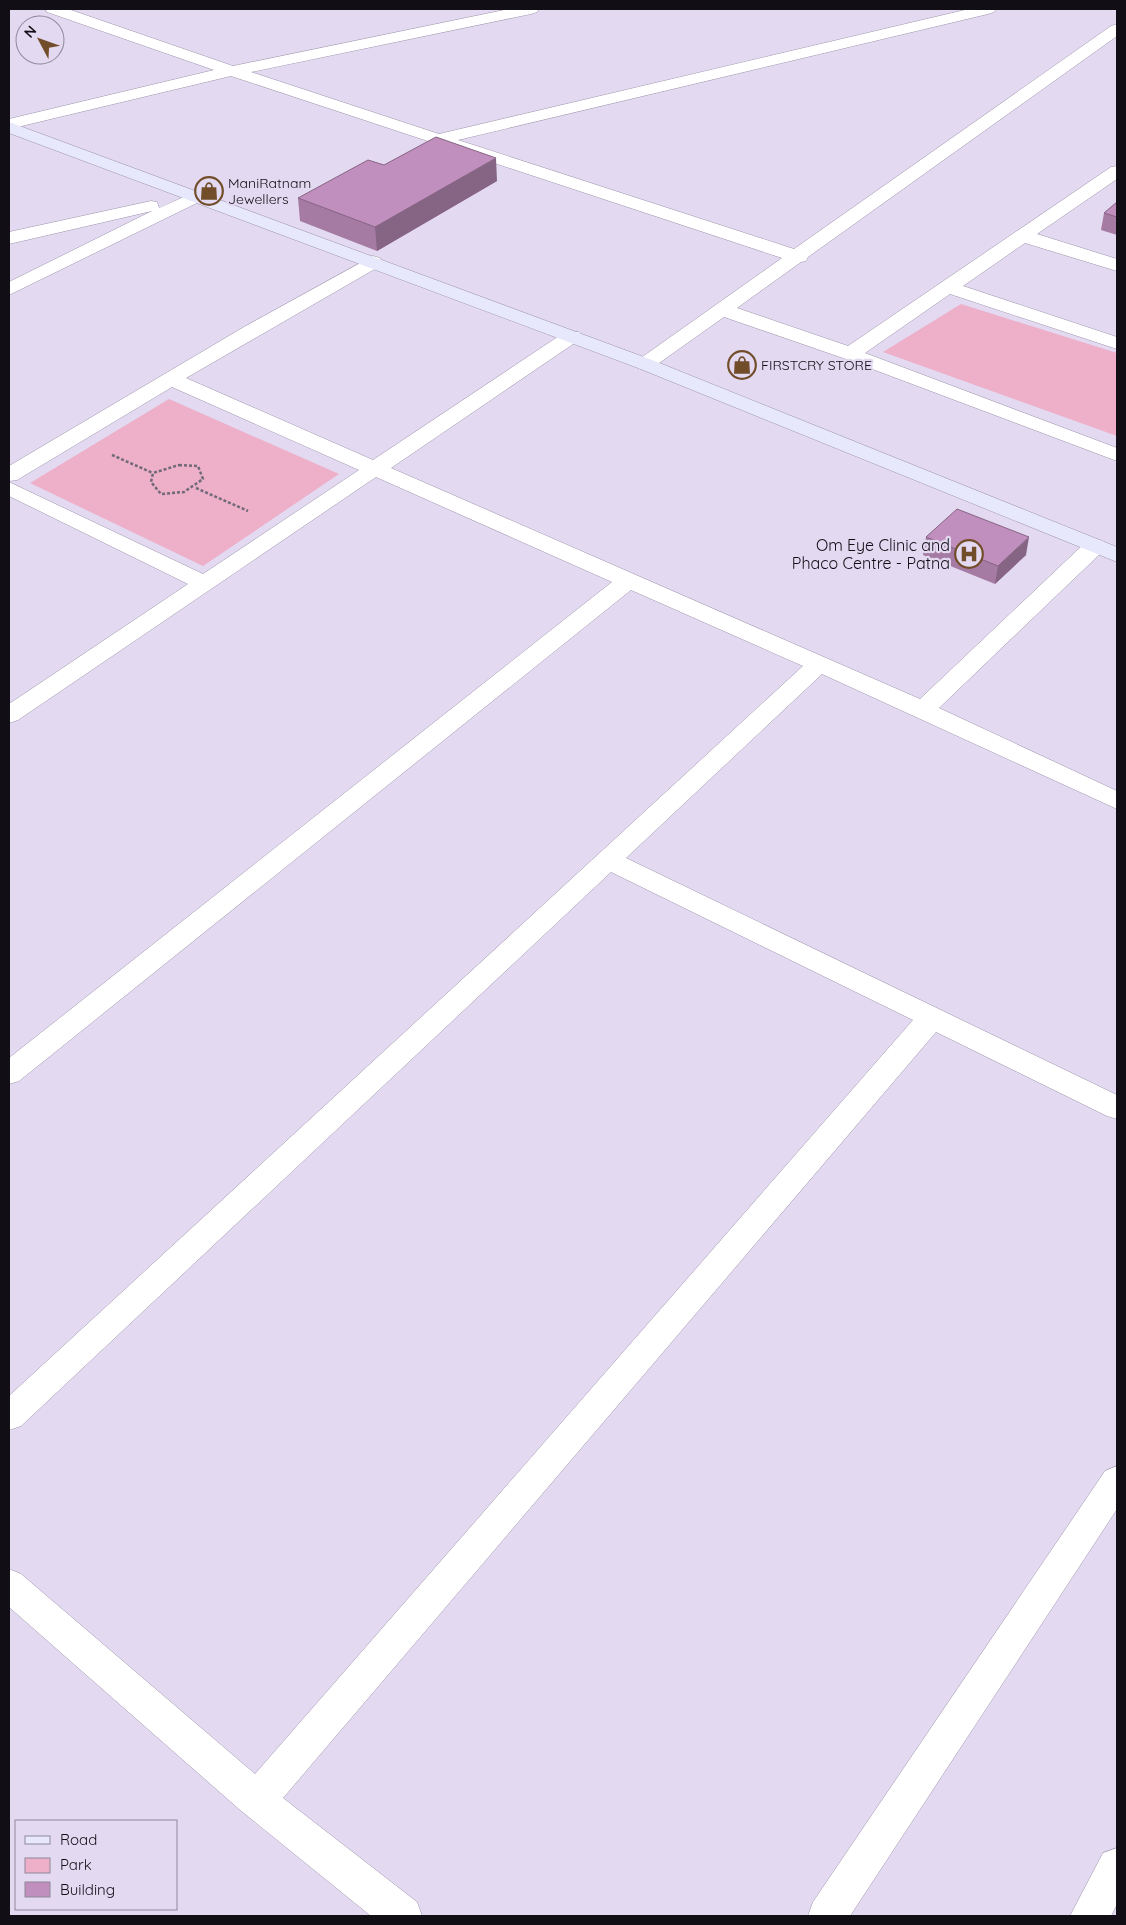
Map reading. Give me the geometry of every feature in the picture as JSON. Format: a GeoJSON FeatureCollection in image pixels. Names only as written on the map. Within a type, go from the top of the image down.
{"type":"FeatureCollection","features":[{"type":"Feature","properties":{"kind":"street"},"geometry":{"type":"LineString","coordinates":[[58,9],[232,71],[437,140],[798,257]]}},
{"type":"Feature","properties":{"kind":"street"},"geometry":{"type":"LineString","coordinates":[[9,126],[232,71],[531,9]]}},
{"type":"Feature","properties":{"kind":"street"},"geometry":{"type":"LineString","coordinates":[[437,140],[988,9]]}},
{"type":"Feature","properties":{"kind":"street"},"geometry":{"type":"LineString","coordinates":[[437,14],[451,26]]}},
{"type":"Feature","properties":{"kind":"street"},"geometry":{"type":"LineString","coordinates":[[645,364],[724,310],[1117,29]]}},
{"type":"Feature","properties":{"kind":"street"},"geometry":{"type":"LineString","coordinates":[[9,126],[645,364],[1117,555]]}},
{"type":"Feature","properties":{"kind":"street"},"geometry":{"type":"LineString","coordinates":[[850,354],[1117,171]]}},
{"type":"Feature","properties":{"kind":"street"},"geometry":{"type":"LineString","coordinates":[[9,238],[195,196]]}},
{"type":"Feature","properties":{"kind":"street"},"geometry":{"type":"LineString","coordinates":[[9,288],[195,196]]}},
{"type":"Feature","properties":{"kind":"street"},"geometry":{"type":"LineString","coordinates":[[1022,236],[1117,265]]}},
{"type":"Feature","properties":{"kind":"street"},"geometry":{"type":"LineString","coordinates":[[9,475],[251,331],[373,262]]}},
{"type":"Feature","properties":{"kind":"street"},"geometry":{"type":"LineString","coordinates":[[948,287],[1117,342]]}},
{"type":"Feature","properties":{"kind":"street"},"geometry":{"type":"LineString","coordinates":[[724,310],[850,354],[1117,455]]}},
{"type":"Feature","properties":{"kind":"street"},"geometry":{"type":"LineString","coordinates":[[9,715],[204,583],[376,470],[572,336]]}},
{"type":"Feature","properties":{"kind":"street"},"geometry":{"type":"LineString","coordinates":[[171,380],[923,710],[1117,801]]}},
{"type":"Feature","properties":{"kind":"street"},"geometry":{"type":"LineString","coordinates":[[9,488],[204,583]]}},
{"type":"Feature","properties":{"kind":"street"},"geometry":{"type":"LineString","coordinates":[[923,710],[1095,546]]}},
{"type":"Feature","properties":{"kind":"street"},"geometry":{"type":"LineString","coordinates":[[9,1073],[628,580]]}},
{"type":"Feature","properties":{"kind":"street"},"geometry":{"type":"LineString","coordinates":[[9,1416],[819,664]]}},
{"type":"Feature","properties":{"kind":"street"},"geometry":{"type":"LineString","coordinates":[[607,859],[1117,1108]]}},
{"type":"Feature","properties":{"kind":"street"},"geometry":{"type":"LineString","coordinates":[[258,1800],[932,1017]]}},
{"type":"Feature","properties":{"kind":"street"},"geometry":{"type":"LineString","coordinates":[[827,1916],[1117,1480]]}},
{"type":"Feature","properties":{"kind":"street"},"geometry":{"type":"LineString","coordinates":[[9,1585],[185,1740],[344,1872],[403,1916]]}},
{"type":"Feature","properties":{"kind":"street"},"geometry":{"type":"LineString","coordinates":[[1088,1916],[1117,1867]]}},
{"type":"Feature","properties":{"kind":"path"},"geometry":{"type":"LineString","coordinates":[[72,438],[153,473],[179,465],[198,466],[204,479],[196,488],[180,495],[162,494],[152,482],[153,473]]}},
{"type":"Feature","properties":{"kind":"path"},"geometry":{"type":"LineString","coordinates":[[196,488],[288,528]]}},
{"type":"Feature","properties":{"kind":"green space"},"geometry":{"type":"Polygon","coordinates":[[[961,304],[1117,353],[1117,436],[883,352],[961,304]]]}},
{"type":"Feature","properties":{"kind":"green space"},"geometry":{"type":"Polygon","coordinates":[[[169,399],[339,474],[203,566],[30,483],[169,399]]]}},
{"type":"Feature","properties":{"kind":"building"},"geometry":{"type":"Polygon","coordinates":[[[436,137],[496,158],[375,227],[298,198],[368,160],[384,165],[436,137]]]}},
{"type":"Feature","properties":{"kind":"building"},"geometry":{"type":"Polygon","coordinates":[[[1117,202],[1117,217],[1104,213],[1117,202]]]}},
{"type":"Feature","properties":{"kind":"building"},"geometry":{"type":"Polygon","coordinates":[[[957,509],[1029,537],[998,566],[926,537],[957,509]]]}},
{"type":"Feature","properties":{"kind":"place","name":"ManiRatnam Jewellers"},"geometry":{"type":"Point","coordinates":[209,191]}},
{"type":"Feature","properties":{"kind":"place","name":"FIRSTCRY STORE"},"geometry":{"type":"Point","coordinates":[742,365]}},
{"type":"Feature","properties":{"kind":"place","name":"Om Eye Clinic and Phaco Centre - Patna"},"geometry":{"type":"Point","coordinates":[969,554]}}]}
